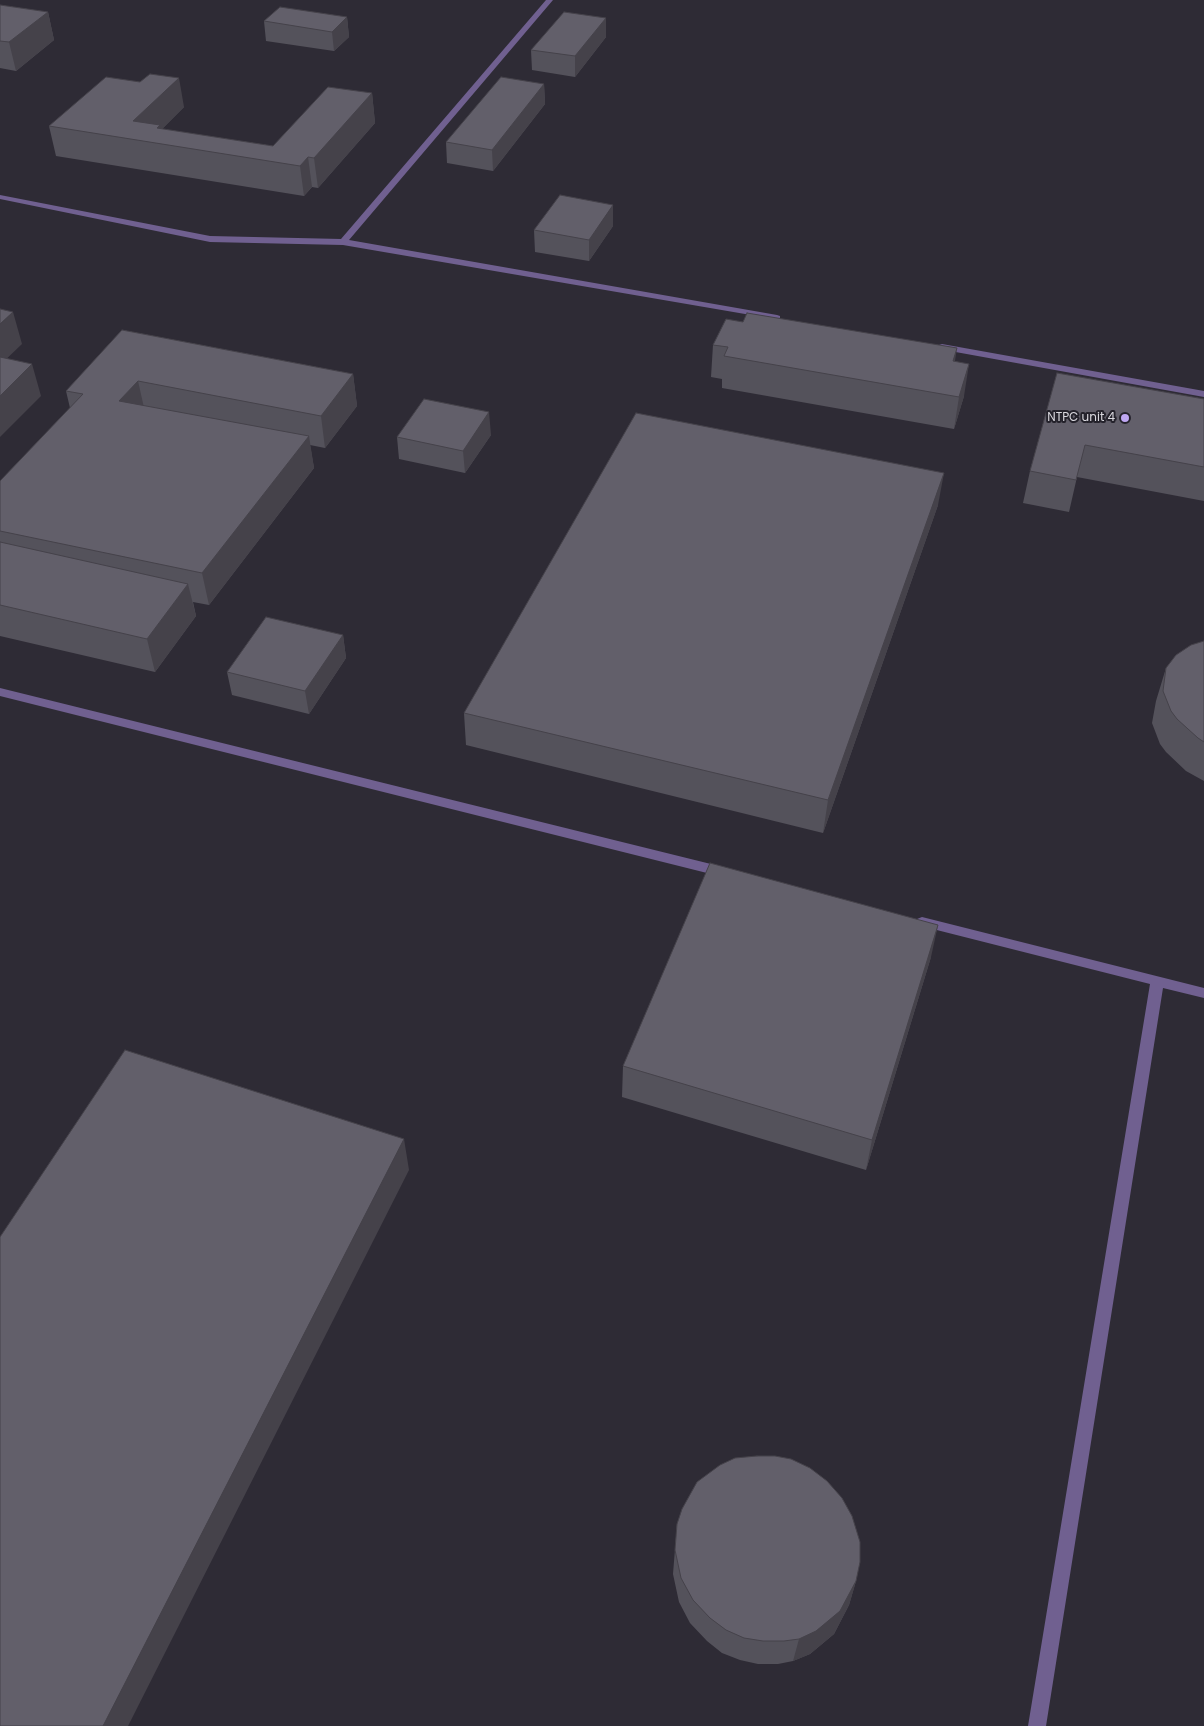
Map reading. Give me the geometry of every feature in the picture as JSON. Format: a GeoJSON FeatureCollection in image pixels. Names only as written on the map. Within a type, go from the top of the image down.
{"type":"FeatureCollection","features":[{"type":"Feature","properties":{"kind":"lane"},"geometry":{"type":"LineString","coordinates":[[343,242],[550,0]]}},
{"type":"Feature","properties":{"kind":"lane"},"geometry":{"type":"LineString","coordinates":[[0,197],[210,239],[343,242],[784,320]]}},
{"type":"Feature","properties":{"kind":"lane"},"geometry":{"type":"LineString","coordinates":[[930,345],[1204,394]]}},
{"type":"Feature","properties":{"kind":"lane"},"geometry":{"type":"LineString","coordinates":[[0,692],[733,875]]}},
{"type":"Feature","properties":{"kind":"lane"},"geometry":{"type":"LineString","coordinates":[[907,918],[1204,993]]}},
{"type":"Feature","properties":{"kind":"lane"},"geometry":{"type":"LineString","coordinates":[[1037,1726],[1158,981]]}},
{"type":"Feature","properties":{"kind":"building"},"geometry":{"type":"Polygon","coordinates":[[[0,5],[48,12],[9,42],[0,41],[0,5]]]}},
{"type":"Feature","properties":{"kind":"building"},"geometry":{"type":"Polygon","coordinates":[[[280,7],[347,17],[332,32],[264,21],[280,7]]]}},
{"type":"Feature","properties":{"kind":"building"},"geometry":{"type":"Polygon","coordinates":[[[564,12],[606,18],[575,56],[531,50],[564,12]]]}},
{"type":"Feature","properties":{"kind":"building"},"geometry":{"type":"Polygon","coordinates":[[[150,74],[179,78],[133,121],[160,125],[157,128],[273,146],[328,87],[372,93],[314,158],[308,157],[300,166],[49,126],[106,77],[140,82],[150,74]]]}},
{"type":"Feature","properties":{"kind":"building"},"geometry":{"type":"Polygon","coordinates":[[[501,77],[544,84],[492,150],[446,142],[501,77]]]}},
{"type":"Feature","properties":{"kind":"building"},"geometry":{"type":"Polygon","coordinates":[[[560,195],[613,205],[589,240],[534,230],[560,195]]]}},
{"type":"Feature","properties":{"kind":"building"},"geometry":{"type":"Polygon","coordinates":[[[0,309],[13,312],[0,324],[0,309]]]}},
{"type":"Feature","properties":{"kind":"building"},"geometry":{"type":"Polygon","coordinates":[[[747,313],[957,348],[953,361],[969,364],[959,397],[724,356],[728,347],[713,345],[726,319],[743,322],[747,313]]]}},
{"type":"Feature","properties":{"kind":"building"},"geometry":{"type":"Polygon","coordinates":[[[122,330],[353,374],[321,416],[138,381],[119,401],[309,436],[202,573],[0,531],[0,481],[83,394],[66,391],[122,330]]]}},
{"type":"Feature","properties":{"kind":"building"},"geometry":{"type":"Polygon","coordinates":[[[0,357],[32,364],[0,396],[0,357]]]}},
{"type":"Feature","properties":{"kind":"building"},"geometry":{"type":"Polygon","coordinates":[[[1057,373],[1204,399],[1204,467],[1085,445],[1076,480],[1030,471],[1057,373]]]}},
{"type":"Feature","properties":{"kind":"building"},"geometry":{"type":"Polygon","coordinates":[[[424,399],[489,412],[463,451],[397,437],[424,399]]]}},
{"type":"Feature","properties":{"kind":"building"},"geometry":{"type":"Polygon","coordinates":[[[636,413],[944,473],[828,800],[464,713],[636,413]]]}},
{"type":"Feature","properties":{"kind":"building"},"geometry":{"type":"Polygon","coordinates":[[[0,542],[188,584],[147,639],[0,605],[0,542]]]}},
{"type":"Feature","properties":{"kind":"building"},"geometry":{"type":"Polygon","coordinates":[[[266,617],[343,635],[305,691],[227,672],[266,617]]]}},
{"type":"Feature","properties":{"kind":"building"},"geometry":{"type":"Polygon","coordinates":[[[1204,641],[1204,742],[1177,719],[1171,711],[1163,691],[1166,668],[1176,655],[1191,645],[1204,641]]]}},
{"type":"Feature","properties":{"kind":"building"},"geometry":{"type":"Polygon","coordinates":[[[710,863],[938,925],[872,1140],[623,1066],[710,863]]]}},
{"type":"Feature","properties":{"kind":"building"},"geometry":{"type":"Polygon","coordinates":[[[125,1050],[404,1139],[103,1726],[0,1726],[0,1237],[125,1050]]]}},
{"type":"Feature","properties":{"kind":"building"},"geometry":{"type":"Polygon","coordinates":[[[775,1456],[791,1459],[810,1468],[827,1481],[842,1498],[852,1516],[860,1542],[860,1562],[856,1581],[840,1611],[816,1631],[799,1639],[763,1641],[744,1638],[726,1630],[710,1618],[693,1600],[681,1578],[675,1550],[677,1524],[682,1509],[697,1482],[720,1465],[735,1458],[775,1456]]]}},
{"type":"Feature","properties":{"kind":"place","name":"NTPC unit 4"},"geometry":{"type":"Point","coordinates":[1125,418]}}]}
